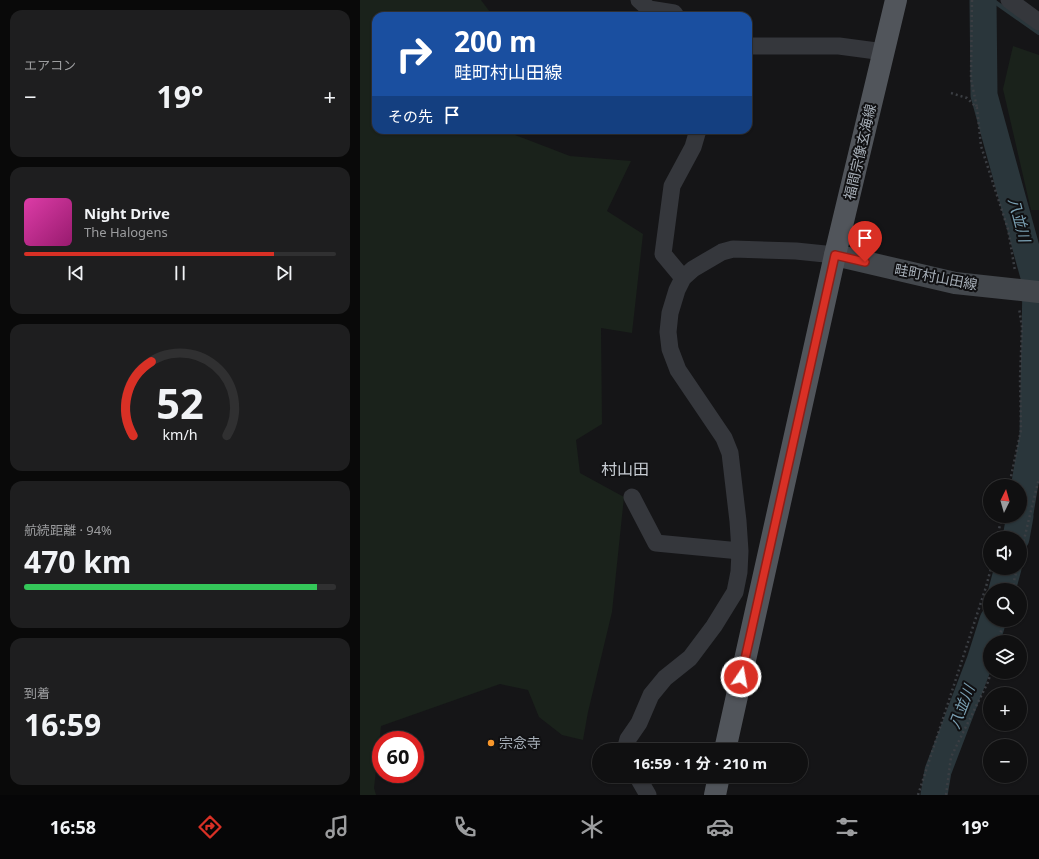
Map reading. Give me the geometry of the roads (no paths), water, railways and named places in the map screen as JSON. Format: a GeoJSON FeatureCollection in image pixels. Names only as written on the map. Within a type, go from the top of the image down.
{"type":"FeatureCollection","features":[{"type":"Feature","properties":{"kind":"main road","name":"福間宗像玄海線"},"geometry":{"type":"LineString","coordinates":[[727,743],[835,255],[896,0]]}},
{"type":"Feature","properties":{"kind":"main road","name":"畦町村山田線"},"geometry":{"type":"LineString","coordinates":[[835,255],[955,283],[1039,292]]}},
{"type":"Feature","properties":{"kind":"main road"},"geometry":{"type":"LineString","coordinates":[[715,795],[718,783]]}},
{"type":"Feature","properties":{"kind":"street"},"geometry":{"type":"LineString","coordinates":[[639,0],[649,9],[668,12]]}},
{"type":"Feature","properties":{"kind":"street"},"geometry":{"type":"LineString","coordinates":[[1009,0],[1039,22]]}},
{"type":"Feature","properties":{"kind":"street"},"geometry":{"type":"LineString","coordinates":[[752,46],[839,46],[884,52]]}},
{"type":"Feature","properties":{"kind":"street"},"geometry":{"type":"LineString","coordinates":[[683,278],[663,254],[672,186],[693,147],[697,134]]}},
{"type":"Feature","properties":{"kind":"street"},"geometry":{"type":"LineString","coordinates":[[627,743],[639,723],[651,695],[665,678],[690,658],[714,626],[735,592],[739,572],[740,551],[730,453],[724,438],[678,370],[670,350],[668,332],[670,314],[677,290],[683,278],[693,269],[722,252],[733,250],[796,251],[835,255]]}},
{"type":"Feature","properties":{"kind":"street"},"geometry":{"type":"LineString","coordinates":[[632,497],[656,543],[740,551]]}},
{"type":"Feature","properties":{"kind":"street"},"geometry":{"type":"LineString","coordinates":[[739,572],[763,575]]}},
{"type":"Feature","properties":{"kind":"street"},"geometry":{"type":"LineString","coordinates":[[641,783],[648,795]]}},
{"type":"Feature","properties":{"kind":"waterway","name":"八並川"},"geometry":{"type":"LineString","coordinates":[[983,0],[984,95],[1036,284],[1033,435],[1026,479]]}},
{"type":"Feature","properties":{"kind":"waterway"},"geometry":{"type":"LineString","coordinates":[[992,0],[1039,33]]}},
{"type":"Feature","properties":{"kind":"waterway","name":"八並川"},"geometry":{"type":"LineString","coordinates":[[1017,531],[1019,523]]}},
{"type":"Feature","properties":{"kind":"waterway","name":"八並川"},"geometry":{"type":"LineString","coordinates":[[1004,583],[1006,575]]}},
{"type":"Feature","properties":{"kind":"waterway","name":"八並川"},"geometry":{"type":"LineString","coordinates":[[934,795],[938,771],[980,661],[991,627]]}},
{"type":"Feature","properties":{"kind":"place","name":"宗念寺"},"geometry":{"type":"Point","coordinates":[491,743]}},
{"type":"Feature","properties":{"kind":"district","name":"村山田"},"geometry":{"type":"Point","coordinates":[625,469]}}]}
